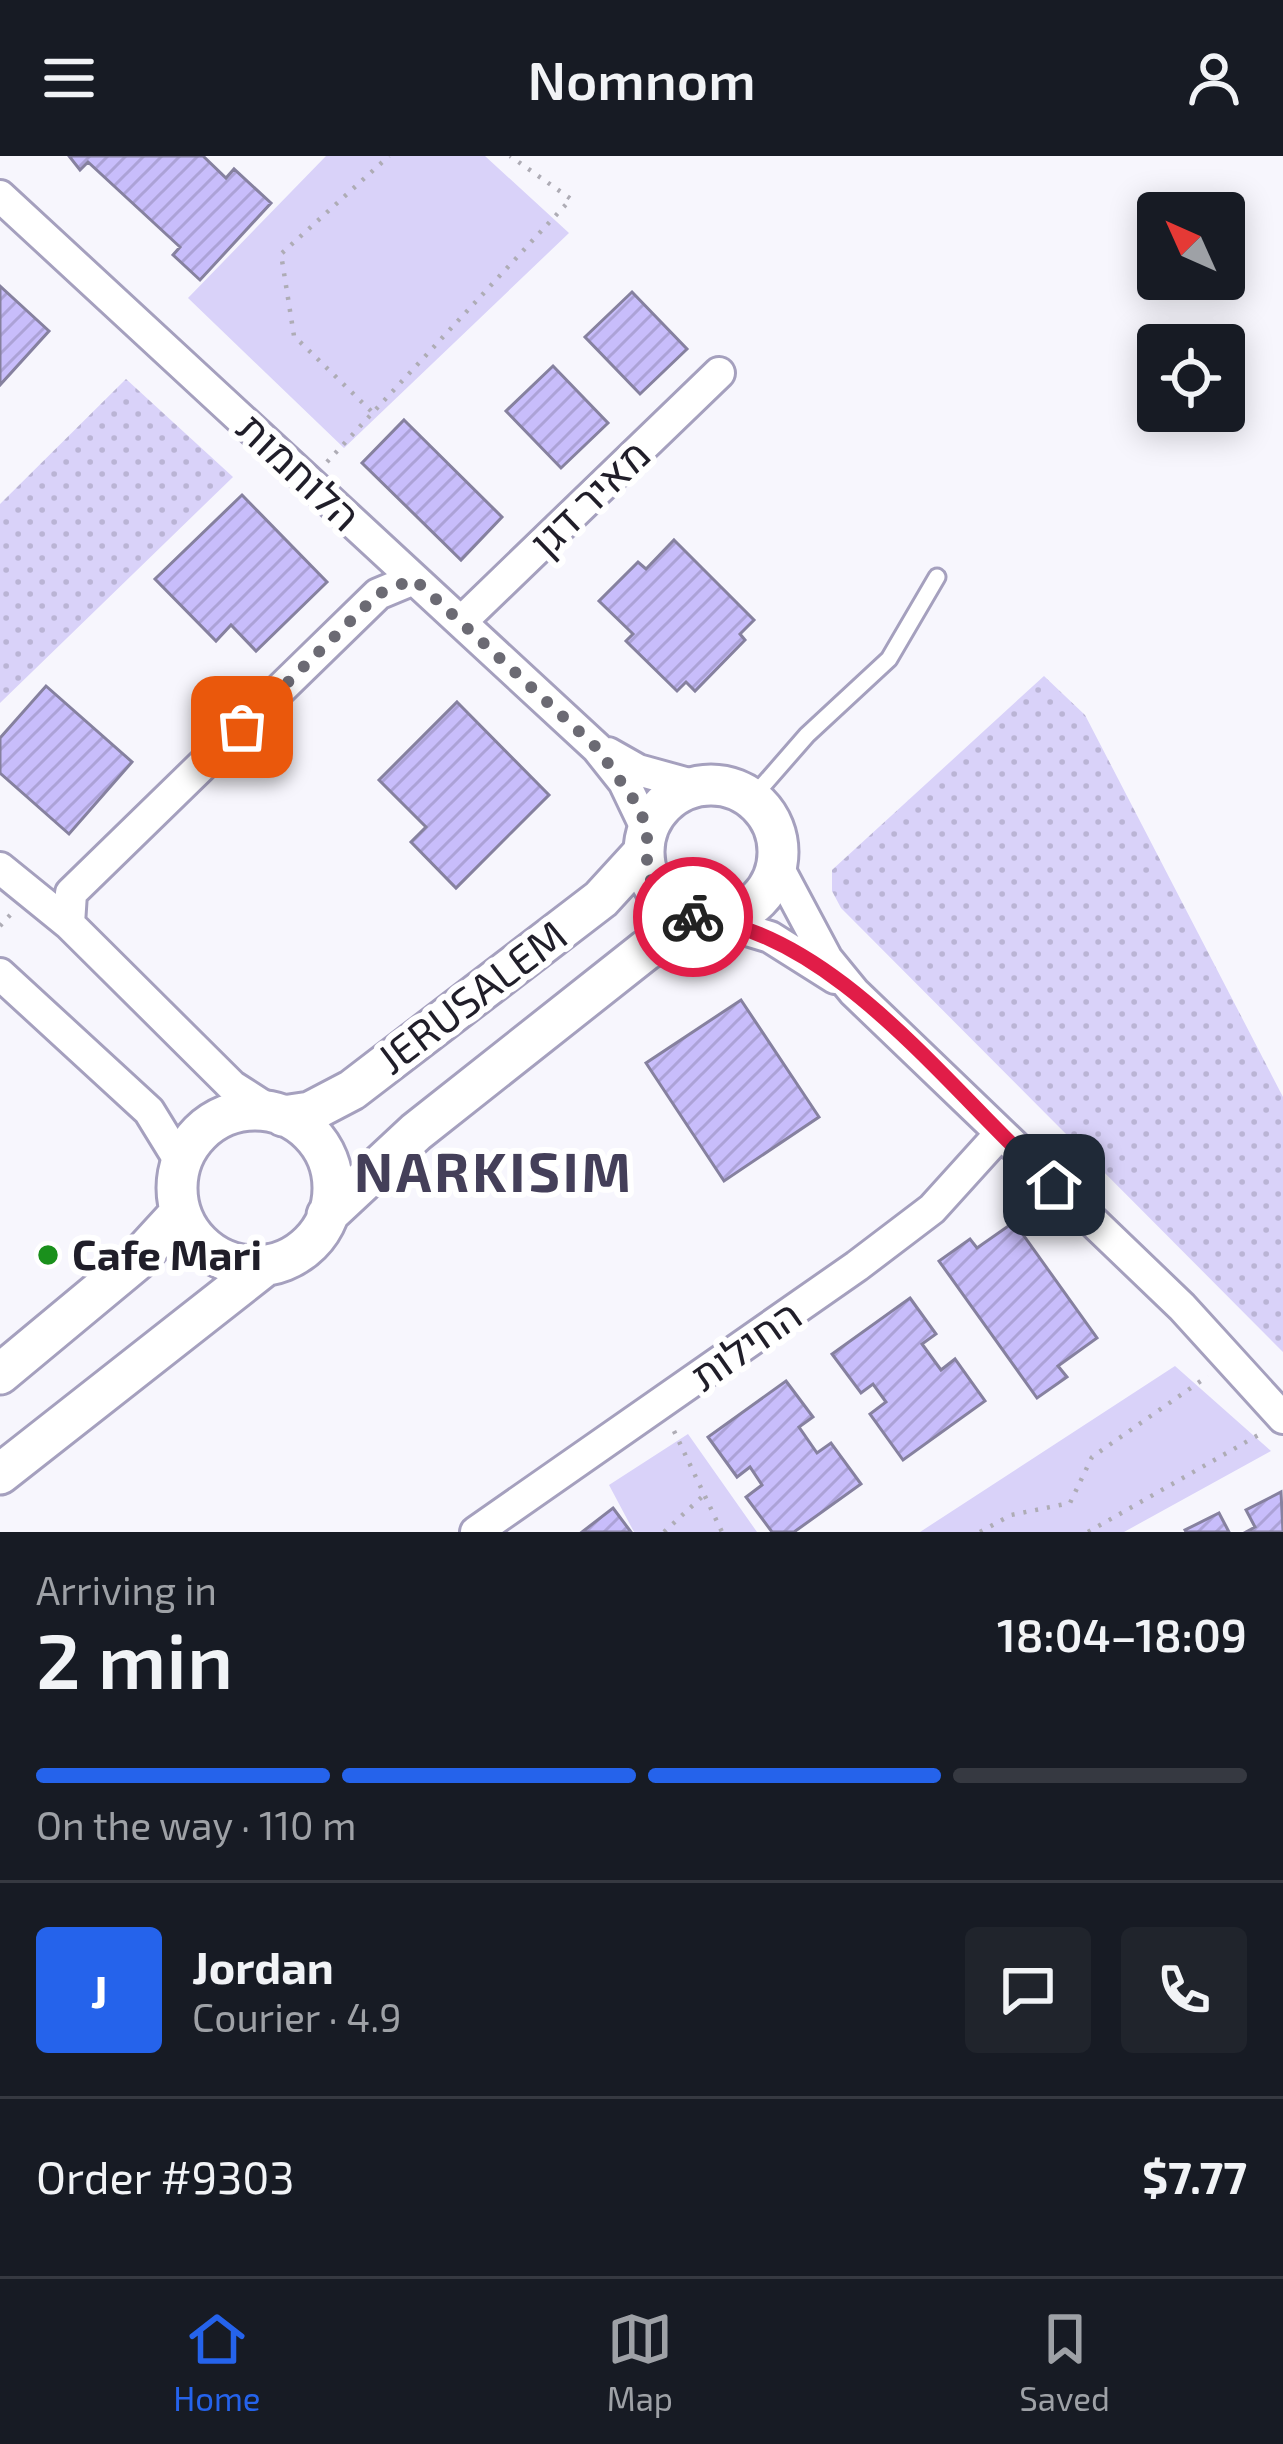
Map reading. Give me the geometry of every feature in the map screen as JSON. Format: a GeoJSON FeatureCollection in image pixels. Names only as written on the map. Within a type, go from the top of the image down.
{"type":"FeatureCollection","features":[{"type":"Feature","properties":{"kind":"street","name":"הלוחמות"},"geometry":{"type":"LineString","coordinates":[[0,196],[597,748],[624,782],[645,841]]}},
{"type":"Feature","properties":{"kind":"street","name":"מאיר דגן"},"geometry":{"type":"LineString","coordinates":[[460,622],[719,373]]}},
{"type":"Feature","properties":{"kind":"street"},"geometry":{"type":"LineString","coordinates":[[69,924],[71,893],[378,594],[414,579]]}},
{"type":"Feature","properties":{"kind":"street","name":"הלוחמות"},"geometry":{"type":"LineString","coordinates":[[597,748],[638,770],[696,786]]}},
{"type":"Feature","properties":{"kind":"street"},"geometry":{"type":"LineString","coordinates":[[854,992],[770,937],[673,908],[657,892],[645,841],[658,810],[696,786],[719,784],[752,798],[772,822],[778,867],[827,959],[854,992],[1231,1360],[1273,1425]]}},
{"type":"Feature","properties":{"kind":"street","name":"JERUSALEM"},"geometry":{"type":"LineString","coordinates":[[278,1114],[310,1112],[352,1090],[601,899],[645,841]]}},
{"type":"Feature","properties":{"kind":"street"},"geometry":{"type":"LineString","coordinates":[[710,919],[755,904],[778,867]]}},
{"type":"Feature","properties":{"kind":"street"},"geometry":{"type":"LineString","coordinates":[[0,868],[69,924],[232,1086],[310,1132],[325,1154],[333,1179],[327,1215],[305,1249],[266,1265],[0,1474]]}},
{"type":"Feature","properties":{"kind":"street","name":"JERUSALEM"},"geometry":{"type":"LineString","coordinates":[[327,1215],[416,1132],[646,950],[710,919]]}},
{"type":"Feature","properties":{"kind":"street"},"geometry":{"type":"LineString","coordinates":[[3,979],[149,1112],[181,1163]]}},
{"type":"Feature","properties":{"kind":"street"},"geometry":{"type":"LineString","coordinates":[[266,1265],[233,1264],[210,1253],[192,1236],[180,1213],[181,1163],[193,1140],[213,1122],[237,1112],[278,1114]]}},
{"type":"Feature","properties":{"kind":"street","name":"החילות"},"geometry":{"type":"LineString","coordinates":[[476,1532],[932,1209],[999,1135]]}},
{"type":"Feature","properties":{"kind":"street"},"geometry":{"type":"LineString","coordinates":[[0,1374],[136,1261],[180,1213]]}},
{"type":"Feature","properties":{"kind":"lane"},"geometry":{"type":"LineString","coordinates":[[752,798],[807,735],[889,659],[938,577]]}},
{"type":"Feature","properties":{"kind":"path"},"geometry":{"type":"LineString","coordinates":[[372,413],[294,336],[281,254],[388,156]]}},
{"type":"Feature","properties":{"kind":"path"},"geometry":{"type":"LineString","coordinates":[[309,481],[571,200],[510,156]]}},
{"type":"Feature","properties":{"kind":"path"},"geometry":{"type":"LineString","coordinates":[[980,1532],[1011,1515],[1070,1503],[1092,1456],[1231,1360]]}},
{"type":"Feature","properties":{"kind":"path"},"geometry":{"type":"LineString","coordinates":[[661,1405],[722,1532]]}},
{"type":"Feature","properties":{"kind":"path"},"geometry":{"type":"LineString","coordinates":[[1088,1532],[1273,1425]]}},
{"type":"Feature","properties":{"kind":"path"},"geometry":{"type":"LineString","coordinates":[[664,1532],[704,1496]]}},
{"type":"Feature","properties":{"kind":"shaded area"},"geometry":{"type":"Polygon","coordinates":[[[326,156],[485,156],[569,233],[344,448],[188,298],[326,156]]]}},
{"type":"Feature","properties":{"kind":"shaded area"},"geometry":{"type":"Polygon","coordinates":[[[126,379],[233,477],[0,703],[0,504],[126,379]]]}},
{"type":"Feature","properties":{"kind":"shaded area"},"geometry":{"type":"Polygon","coordinates":[[[1044,676],[1085,715],[1283,1097],[1283,1352],[841,908],[832,891],[832,870],[1044,676]]]}},
{"type":"Feature","properties":{"kind":"shaded area"},"geometry":{"type":"Polygon","coordinates":[[[1175,1366],[1271,1451],[1124,1532],[920,1532],[1175,1366]]]}},
{"type":"Feature","properties":{"kind":"shaded area"},"geometry":{"type":"Polygon","coordinates":[[[688,1434],[757,1532],[634,1532],[609,1485],[688,1434]]]}},
{"type":"Feature","properties":{"kind":"building"},"geometry":{"type":"Polygon","coordinates":[[[69,156],[203,156],[226,178],[234,169],[271,203],[200,280],[173,255],[180,247],[88,162],[80,170],[69,156]]]}},
{"type":"Feature","properties":{"kind":"building"},"geometry":{"type":"Polygon","coordinates":[[[0,286],[49,331],[0,385],[0,286]]]}},
{"type":"Feature","properties":{"kind":"building"},"geometry":{"type":"Polygon","coordinates":[[[632,292],[687,349],[640,394],[585,337],[632,292]]]}},
{"type":"Feature","properties":{"kind":"building"},"geometry":{"type":"Polygon","coordinates":[[[553,366],[608,423],[561,468],[506,411],[553,366]]]}},
{"type":"Feature","properties":{"kind":"building"},"geometry":{"type":"Polygon","coordinates":[[[404,420],[502,517],[461,560],[362,463],[404,420]]]}},
{"type":"Feature","properties":{"kind":"building"},"geometry":{"type":"Polygon","coordinates":[[[242,495],[327,582],[256,651],[231,625],[216,641],[155,579],[242,495]]]}},
{"type":"Feature","properties":{"kind":"building"},"geometry":{"type":"Polygon","coordinates":[[[674,540],[754,620],[740,634],[745,640],[695,691],[686,682],[677,691],[626,641],[633,634],[599,601],[638,562],[646,569],[674,540]]]}},
{"type":"Feature","properties":{"kind":"building"},"geometry":{"type":"Polygon","coordinates":[[[46,686],[132,762],[69,834],[0,773],[0,738],[46,686]]]}},
{"type":"Feature","properties":{"kind":"building"},"geometry":{"type":"Polygon","coordinates":[[[457,702],[549,795],[456,888],[411,842],[426,827],[379,780],[457,702]]]}},
{"type":"Feature","properties":{"kind":"building"},"geometry":{"type":"Polygon","coordinates":[[[741,1000],[819,1117],[724,1181],[646,1063],[741,1000]]]}},
{"type":"Feature","properties":{"kind":"building"},"geometry":{"type":"Polygon","coordinates":[[[1014,1222],[1097,1338],[1058,1366],[1067,1377],[1037,1398],[939,1261],[970,1239],[977,1248],[1014,1222]]]}},
{"type":"Feature","properties":{"kind":"building"},"geometry":{"type":"Polygon","coordinates":[[[910,1298],[936,1334],[922,1344],[941,1370],[955,1359],[985,1401],[903,1460],[870,1414],[886,1402],[873,1384],[861,1393],[832,1354],[910,1298]]]}},
{"type":"Feature","properties":{"kind":"building"},"geometry":{"type":"Polygon","coordinates":[[[786,1381],[813,1417],[799,1427],[817,1453],[831,1443],[861,1484],[794,1532],[772,1532],[746,1497],[762,1485],[750,1467],[737,1477],[708,1437],[786,1381]]]}},
{"type":"Feature","properties":{"kind":"building"},"geometry":{"type":"Polygon","coordinates":[[[1281,1492],[1283,1532],[1246,1532],[1255,1527],[1246,1510],[1281,1492]]]}},
{"type":"Feature","properties":{"kind":"building"},"geometry":{"type":"Polygon","coordinates":[[[613,1508],[631,1532],[582,1532],[613,1508]]]}},
{"type":"Feature","properties":{"kind":"building"},"geometry":{"type":"Polygon","coordinates":[[[1219,1513],[1229,1532],[1186,1532],[1185,1530],[1219,1513]]]}},
{"type":"Feature","properties":{"kind":"way so far"},"geometry":{"type":"LineString","coordinates":[[242,727],[378,594],[414,579],[597,748],[639,807],[647,830],[647,873],[657,892],[673,908],[693,917]]}},
{"type":"Feature","properties":{"kind":"place","name":"Cafe Mari"},"geometry":{"type":"Point","coordinates":[48,1255]}},
{"type":"Feature","properties":{"kind":"district","name":"NARKISIM"},"geometry":{"type":"Point","coordinates":[494,1173]}},
{"type":"Feature","properties":{"kind":"route"},"geometry":{"type":"LineString","coordinates":[[693,917],[770,937],[854,992],[1054,1185]]}}]}
